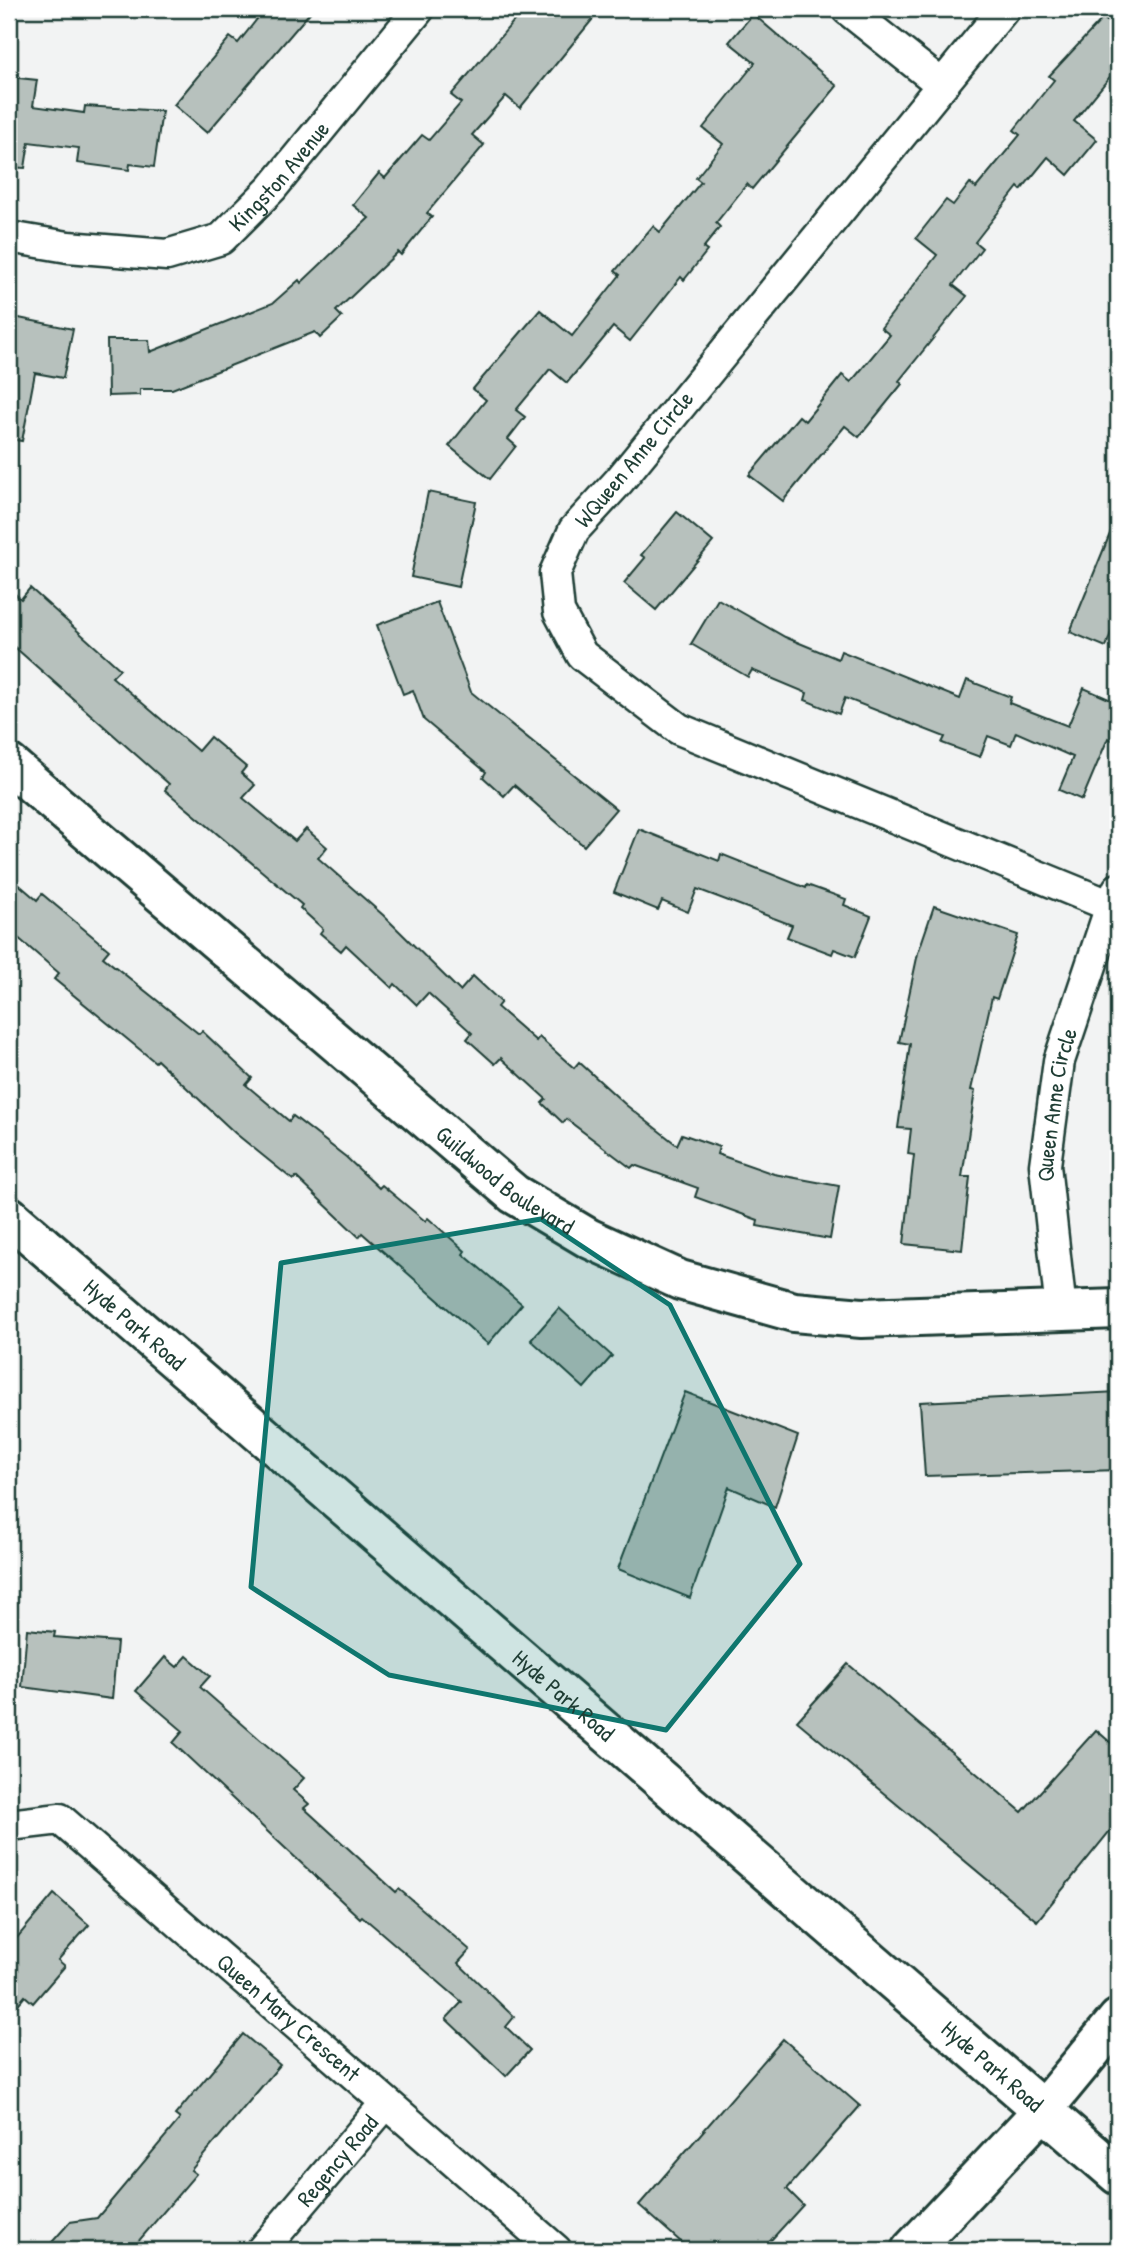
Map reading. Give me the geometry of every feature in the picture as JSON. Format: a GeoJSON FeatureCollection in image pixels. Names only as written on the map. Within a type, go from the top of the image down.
{"type":"FeatureCollection","features":[{"type":"Feature","properties":{"kind":"street","name":"Kingston Avenue"},"geometry":{"type":"LineString","coordinates":[[9,237],[68,247],[167,255],[221,239],[272,188],[419,9]]}},
{"type":"Feature","properties":{"kind":"street"},"geometry":{"type":"LineString","coordinates":[[848,9],[941,85]]}},
{"type":"Feature","properties":{"kind":"street","name":"WQueen Anne Circle"},"geometry":{"type":"LineString","coordinates":[[1004,9],[619,481],[574,530],[555,573],[559,612],[582,655],[680,729],[1115,898]]}},
{"type":"Feature","properties":{"kind":"street","name":"Guildwood Boulevard"},"geometry":{"type":"LineString","coordinates":[[9,764],[514,1194],[588,1238],[680,1280],[794,1312],[862,1318],[1118,1308]]}},
{"type":"Feature","properties":{"kind":"street","name":"Queen Anne Circle"},"geometry":{"type":"LineString","coordinates":[[1061,1311],[1045,1165],[1059,1061],[1115,898]]}},
{"type":"Feature","properties":{"kind":"street","name":"Hyde Park Road"},"geometry":{"type":"LineString","coordinates":[[9,1216],[1118,2175]]}},
{"type":"Feature","properties":{"kind":"street","name":"Queen Mary Crescent"},"geometry":{"type":"LineString","coordinates":[[9,1825],[60,1819],[556,2250]]}},
{"type":"Feature","properties":{"kind":"street"},"geometry":{"type":"LineString","coordinates":[[911,2250],[1042,2111],[1118,2019]]}},
{"type":"Feature","properties":{"kind":"street","name":"Regency Road"},"geometry":{"type":"LineString","coordinates":[[262,2250],[386,2103]]}},
{"type":"Feature","properties":{"kind":"highlighted area"},"geometry":{"type":"Polygon","coordinates":[[[541,1219],[670,1305],[800,1564],[666,1730],[389,1675],[251,1587],[281,1263],[541,1219]]]}},
{"type":"Feature","properties":{"kind":"building"},"geometry":{"type":"Polygon","coordinates":[[[265,9],[313,9],[207,133],[174,105],[230,37],[238,43],[265,9]]]}},
{"type":"Feature","properties":{"kind":"building"},"geometry":{"type":"Polygon","coordinates":[[[524,9],[601,9],[520,108],[506,96],[472,135],[484,145],[427,213],[432,217],[401,255],[398,252],[336,311],[342,317],[320,338],[315,332],[172,389],[140,389],[140,395],[108,396],[107,340],[149,340],[150,352],[273,303],[299,280],[301,283],[369,218],[353,205],[379,173],[385,178],[422,135],[429,140],[461,103],[451,95],[524,9]]]}},
{"type":"Feature","properties":{"kind":"building"},"geometry":{"type":"Polygon","coordinates":[[[753,14],[837,86],[752,189],[747,184],[716,223],[720,227],[703,248],[707,251],[684,280],[681,277],[630,341],[613,327],[567,383],[550,369],[516,410],[525,417],[508,439],[516,446],[490,479],[449,446],[486,400],[473,389],[540,310],[572,336],[620,275],[615,271],[653,226],[660,232],[701,182],[696,178],[723,144],[703,128],[755,63],[729,42],[753,14]]]}},
{"type":"Feature","properties":{"kind":"building"},"geometry":{"type":"Polygon","coordinates":[[[1103,18],[1118,30],[1118,67],[1074,121],[1097,140],[1068,175],[1048,157],[1021,190],[1018,187],[975,242],[982,248],[953,285],[967,296],[899,381],[902,384],[859,437],[845,426],[783,501],[749,475],[799,416],[805,421],[842,375],[851,382],[890,335],[881,328],[937,255],[916,238],[946,200],[953,205],[970,183],[976,188],[1020,135],[1014,130],[1054,80],[1049,76],[1103,18]]]}},
{"type":"Feature","properties":{"kind":"building"},"geometry":{"type":"Polygon","coordinates":[[[9,77],[37,80],[33,106],[84,113],[85,106],[162,111],[154,167],[130,164],[129,170],[77,163],[79,148],[29,142],[25,168],[9,167],[9,77]]]}},
{"type":"Feature","properties":{"kind":"building"},"geometry":{"type":"Polygon","coordinates":[[[9,316],[73,329],[63,378],[35,373],[22,441],[9,439],[9,316]]]}},
{"type":"Feature","properties":{"kind":"building"},"geometry":{"type":"Polygon","coordinates":[[[428,492],[476,502],[458,587],[411,577],[428,492]]]}},
{"type":"Feature","properties":{"kind":"building"},"geometry":{"type":"Polygon","coordinates":[[[677,512],[713,542],[656,610],[624,583],[645,558],[641,555],[677,512]]]}},
{"type":"Feature","properties":{"kind":"building"},"geometry":{"type":"Polygon","coordinates":[[[1118,514],[1118,633],[1112,630],[1106,647],[1070,632],[1118,514]]]}},
{"type":"Feature","properties":{"kind":"building"},"geometry":{"type":"Polygon","coordinates":[[[30,588],[120,669],[112,677],[198,751],[210,737],[246,767],[241,773],[255,785],[243,798],[295,841],[306,829],[327,847],[318,858],[383,915],[460,991],[473,976],[501,1002],[497,1007],[536,1041],[539,1037],[574,1068],[579,1062],[626,1105],[677,1145],[682,1134],[719,1147],[717,1154],[774,1174],[839,1186],[830,1239],[757,1226],[758,1220],[695,1197],[698,1188],[634,1165],[631,1168],[566,1119],[563,1123],[542,1103],[546,1099],[501,1058],[495,1064],[467,1039],[472,1033],[428,993],[417,1005],[395,984],[392,988],[346,945],[341,951],[320,933],[323,929],[300,908],[302,905],[165,790],[169,784],[9,642],[9,589],[21,599],[30,588]]]}},
{"type":"Feature","properties":{"kind":"building"},"geometry":{"type":"Polygon","coordinates":[[[718,599],[785,637],[838,659],[841,651],[960,699],[967,680],[1011,697],[1009,703],[1068,726],[1084,688],[1118,703],[1118,725],[1112,740],[1108,738],[1082,800],[1059,790],[1073,757],[1016,732],[1011,745],[988,736],[980,757],[942,743],[945,737],[845,698],[839,714],[805,700],[807,693],[752,670],[748,677],[691,644],[718,599]]]}},
{"type":"Feature","properties":{"kind":"building"},"geometry":{"type":"Polygon","coordinates":[[[437,602],[471,692],[616,809],[584,846],[514,785],[504,796],[483,777],[486,772],[424,720],[413,690],[403,694],[377,625],[437,602]]]}},
{"type":"Feature","properties":{"kind":"building"},"geometry":{"type":"Polygon","coordinates":[[[639,829],[719,861],[721,854],[806,888],[807,885],[846,899],[844,905],[871,916],[855,957],[834,949],[832,954],[787,937],[792,925],[697,889],[688,912],[662,901],[658,910],[614,892],[639,829]]]}},
{"type":"Feature","properties":{"kind":"building"},"geometry":{"type":"Polygon","coordinates":[[[9,876],[37,900],[42,894],[109,950],[103,957],[199,1034],[202,1031],[252,1078],[246,1085],[289,1121],[293,1116],[346,1157],[379,1188],[382,1185],[425,1221],[428,1218],[465,1251],[463,1254],[522,1304],[488,1344],[362,1233],[359,1237],[296,1177],[293,1180],[235,1133],[157,1060],[155,1062],[54,979],[59,973],[9,930],[9,876]]]}},
{"type":"Feature","properties":{"kind":"building"},"geometry":{"type":"Polygon","coordinates":[[[934,906],[1018,935],[997,999],[992,997],[971,1090],[975,1091],[962,1177],[970,1177],[962,1250],[904,1244],[914,1155],[908,1154],[911,1129],[898,1128],[910,1044],[899,1042],[918,953],[934,906]]]}},
{"type":"Feature","properties":{"kind":"building"},"geometry":{"type":"Polygon","coordinates":[[[559,1308],[612,1356],[584,1388],[531,1340],[559,1308]]]}},
{"type":"Feature","properties":{"kind":"building"},"geometry":{"type":"Polygon","coordinates":[[[685,1392],[798,1436],[775,1507],[729,1487],[690,1598],[618,1569],[685,1392]]]}},
{"type":"Feature","properties":{"kind":"building"},"geometry":{"type":"Polygon","coordinates":[[[1118,1392],[1118,1470],[925,1476],[920,1402],[1118,1392]]]}},
{"type":"Feature","properties":{"kind":"building"},"geometry":{"type":"Polygon","coordinates":[[[27,1629],[55,1632],[54,1637],[117,1642],[112,1699],[22,1687],[27,1629]]]}},
{"type":"Feature","properties":{"kind":"building"},"geometry":{"type":"Polygon","coordinates":[[[187,1656],[210,1676],[200,1687],[304,1778],[293,1790],[309,1804],[304,1808],[396,1892],[399,1889],[470,1950],[458,1963],[514,2017],[506,2027],[530,2050],[506,2076],[446,2019],[462,2002],[362,1916],[360,1918],[173,1743],[183,1731],[136,1691],[165,1657],[177,1667],[187,1656]]]}},
{"type":"Feature","properties":{"kind":"building"},"geometry":{"type":"Polygon","coordinates":[[[848,1664],[1022,1812],[1096,1730],[1118,1749],[1118,1821],[1037,1921],[797,1721],[848,1664]]]}},
{"type":"Feature","properties":{"kind":"building"},"geometry":{"type":"Polygon","coordinates":[[[54,1894],[89,1925],[58,1960],[65,1966],[33,2003],[25,1996],[9,2015],[9,1947],[54,1894]]]}},
{"type":"Feature","properties":{"kind":"building"},"geometry":{"type":"Polygon","coordinates":[[[243,2034],[280,2065],[191,2170],[196,2174],[131,2250],[45,2250],[70,2222],[97,2218],[180,2119],[175,2115],[243,2034]]]}},
{"type":"Feature","properties":{"kind":"building"},"geometry":{"type":"Polygon","coordinates":[[[783,2039],[860,2106],[787,2189],[803,2205],[762,2250],[690,2250],[639,2205],[783,2039]]]}}]}
